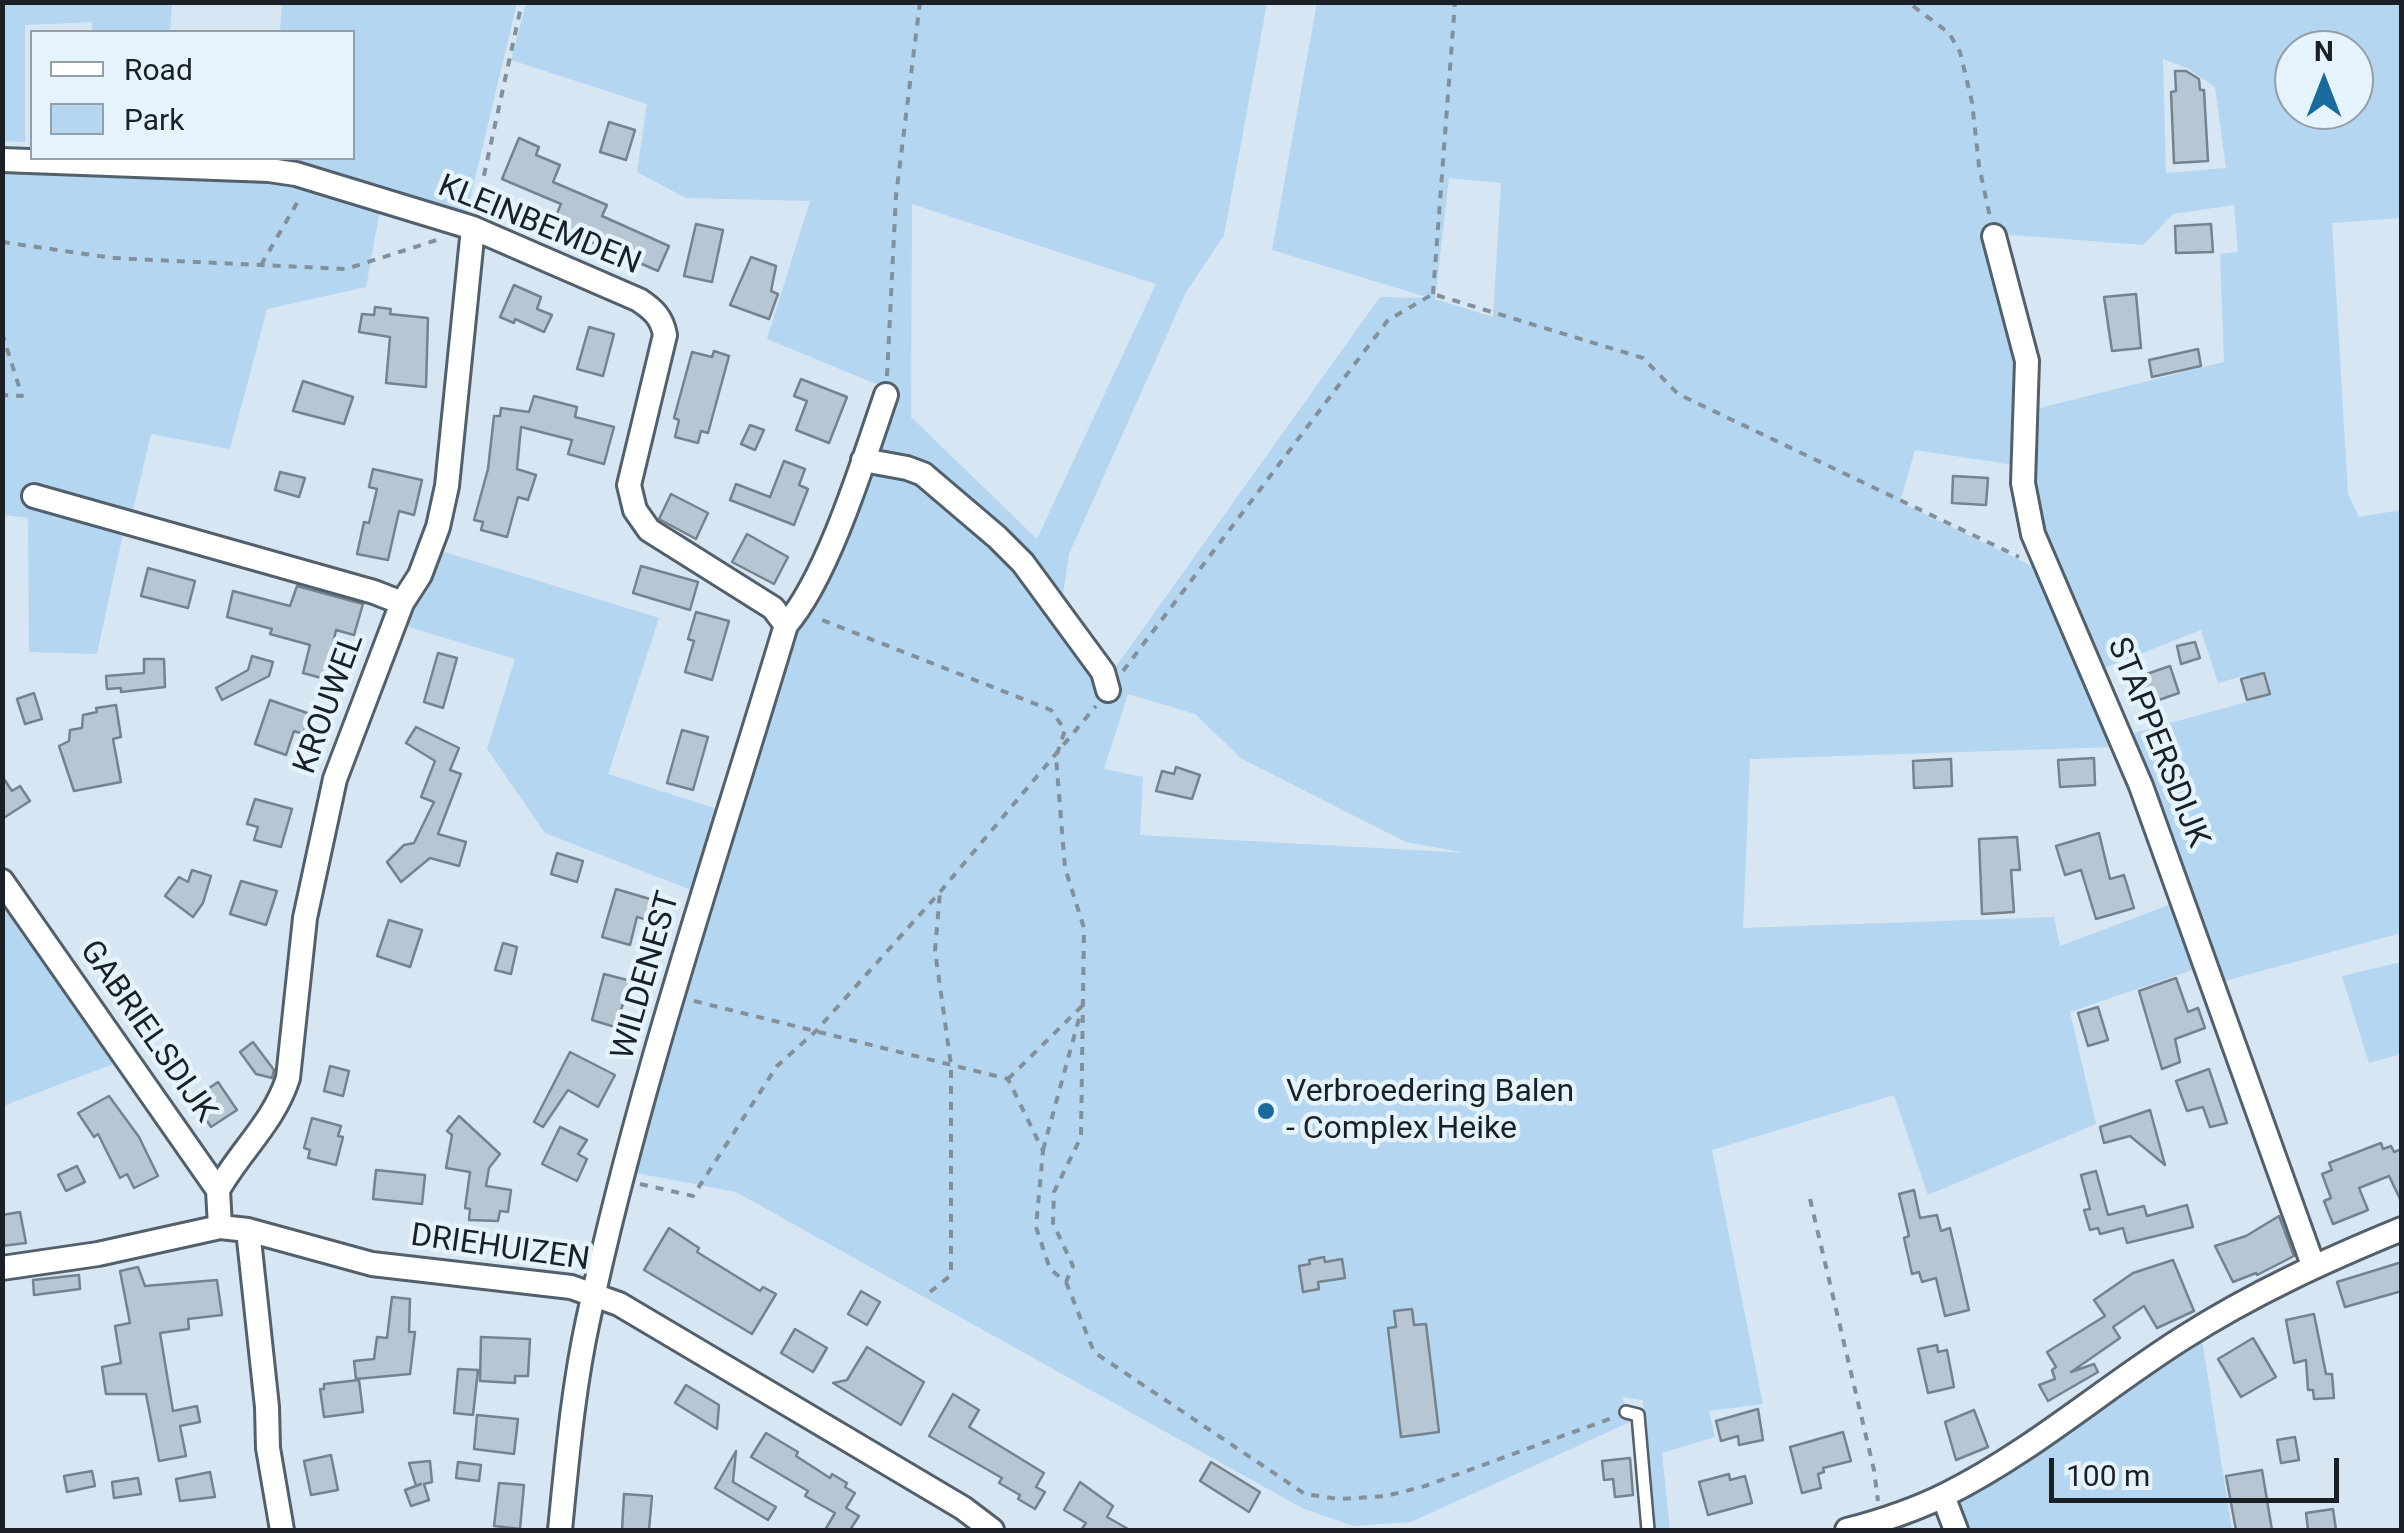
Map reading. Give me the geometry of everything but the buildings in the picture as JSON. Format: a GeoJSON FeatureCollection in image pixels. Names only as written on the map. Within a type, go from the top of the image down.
{"type":"FeatureCollection","features":[{"type":"Feature","properties":{"kind":"street","name":"KLEINBEMDEN"},"geometry":{"type":"LineString","coordinates":[[2,160],[269,170],[311,179],[473,228],[639,300],[663,322],[665,336],[629,485],[634,510],[649,530],[792,618]]}},
{"type":"Feature","properties":{"kind":"street","name":"KROUWEL"},"geometry":{"type":"LineString","coordinates":[[218,1190],[283,1095],[305,918],[335,779],[402,603],[420,575],[444,505],[473,228]]}},
{"type":"Feature","properties":{"kind":"street","name":"STAPPERSDIJK"},"geometry":{"type":"LineString","coordinates":[[1994,236],[2027,361],[2023,461],[2026,510],[2148,804],[2313,1265]]}},
{"type":"Feature","properties":{"kind":"street","name":"WILDENEST"},"geometry":{"type":"LineString","coordinates":[[560,1530],[569,1442],[594,1293],[673,996],[792,618],[825,556],[886,395]]}},
{"type":"Feature","properties":{"kind":"street"},"geometry":{"type":"LineString","coordinates":[[863,460],[923,474],[997,537],[1023,563],[1103,672],[1108,690]]}},
{"type":"Feature","properties":{"kind":"street"},"geometry":{"type":"LineString","coordinates":[[34,496],[402,603]]}},
{"type":"Feature","properties":{"kind":"street","name":"GABRIELSDIJK"},"geometry":{"type":"LineString","coordinates":[[2,881],[218,1190]]}},
{"type":"Feature","properties":{"kind":"street"},"geometry":{"type":"LineString","coordinates":[[218,1190],[220,1226]]}},
{"type":"Feature","properties":{"kind":"street","name":"DRIEHUIZEN"},"geometry":{"type":"LineString","coordinates":[[2,1268],[98,1254],[220,1226],[372,1264],[594,1293],[619,1304],[963,1508],[992,1530]]}},
{"type":"Feature","properties":{"kind":"street"},"geometry":{"type":"LineString","coordinates":[[1847,1530],[1943,1496],[2002,1462],[2184,1338],[2259,1292],[2402,1229]]}},
{"type":"Feature","properties":{"kind":"street"},"geometry":{"type":"LineString","coordinates":[[248,1230],[268,1448],[282,1530]]}},
{"type":"Feature","properties":{"kind":"street"},"geometry":{"type":"LineString","coordinates":[[1943,1496],[1956,1530]]}},
{"type":"Feature","properties":{"kind":"lane"},"geometry":{"type":"LineString","coordinates":[[1626,1412],[1638,1415],[1648,1530]]}},
{"type":"Feature","properties":{"kind":"path"},"geometry":{"type":"LineString","coordinates":[[473,228],[522,2]]}},
{"type":"Feature","properties":{"kind":"path"},"geometry":{"type":"LineString","coordinates":[[886,395],[896,196],[920,2]]}},
{"type":"Feature","properties":{"kind":"path"},"geometry":{"type":"LineString","coordinates":[[1433,294],[1455,2]]}},
{"type":"Feature","properties":{"kind":"path"},"geometry":{"type":"LineString","coordinates":[[1912,6],[1949,33],[1960,52],[1994,236]]}},
{"type":"Feature","properties":{"kind":"path"},"geometry":{"type":"LineString","coordinates":[[261,265],[311,179]]}},
{"type":"Feature","properties":{"kind":"path"},"geometry":{"type":"LineString","coordinates":[[2,242],[113,258],[346,269],[436,240]]}},
{"type":"Feature","properties":{"kind":"path"},"geometry":{"type":"LineString","coordinates":[[622,1180],[694,1196],[776,1066],[816,1031],[1056,757],[1388,320],[1433,294],[1643,358],[1678,394],[2050,572]]}},
{"type":"Feature","properties":{"kind":"path"},"geometry":{"type":"LineString","coordinates":[[2,334],[22,396],[2,395]]}},
{"type":"Feature","properties":{"kind":"path"},"geometry":{"type":"LineString","coordinates":[[792,618],[1051,710],[1065,730],[1056,757],[1066,868],[1084,928],[1081,1137],[1054,1192],[1053,1222],[1073,1266],[1066,1282]]}},
{"type":"Feature","properties":{"kind":"path"},"geometry":{"type":"LineString","coordinates":[[930,1292],[951,1276],[951,1065],[935,952],[940,892]]}},
{"type":"Feature","properties":{"kind":"path"},"geometry":{"type":"LineString","coordinates":[[673,996],[1008,1079]]}},
{"type":"Feature","properties":{"kind":"path"},"geometry":{"type":"LineString","coordinates":[[1008,1079],[1083,1006]]}},
{"type":"Feature","properties":{"kind":"path"},"geometry":{"type":"LineString","coordinates":[[1083,1006],[1043,1151],[1036,1226],[1050,1269],[1066,1282],[1094,1352],[1305,1494],[1339,1499],[1386,1496],[1425,1486],[1626,1412]]}},
{"type":"Feature","properties":{"kind":"path"},"geometry":{"type":"LineString","coordinates":[[1008,1079],[1043,1151]]}},
{"type":"Feature","properties":{"kind":"path"},"geometry":{"type":"LineString","coordinates":[[1810,1199],[1874,1470],[1881,1521]]}},
{"type":"Feature","properties":{"kind":"green space"},"geometry":{"type":"Polygon","coordinates":[[[3,2],[172,3],[170,30],[92,30],[92,22],[25,25],[25,142],[3,141],[3,2]]]}},
{"type":"Feature","properties":{"kind":"green space"},"geometry":{"type":"Polygon","coordinates":[[[282,3],[517,3],[466,216],[293,162],[271,160],[355,160],[355,30],[280,30],[282,3]]]}},
{"type":"Feature","properties":{"kind":"green space"},"geometry":{"type":"Polygon","coordinates":[[[526,3],[1267,3],[1224,235],[1186,292],[1069,554],[1063,594],[1115,668],[1380,297],[1430,298],[1272,250],[1317,3],[2401,3],[2401,218],[2332,223],[2348,494],[2359,517],[2401,510],[2401,933],[2221,982],[2130,734],[2254,700],[2246,675],[2218,683],[2201,630],[2104,668],[2049,545],[2034,488],[2040,408],[2224,362],[2220,254],[2238,252],[2234,205],[2173,214],[2143,245],[1985,233],[2018,348],[2015,465],[1915,450],[1900,502],[2034,567],[2114,747],[1750,759],[1743,928],[2054,917],[2060,946],[2174,903],[2198,968],[2070,1012],[2096,1124],[1928,1195],[1894,1095],[1712,1150],[1763,1404],[1709,1411],[1715,1437],[1662,1453],[1670,1530],[1655,1530],[1643,1400],[1622,1397],[1630,1422],[1411,1522],[1353,1526],[1302,1508],[736,1192],[631,1172],[683,983],[881,386],[767,339],[810,201],[686,198],[637,172],[647,104],[511,60],[526,3]],[[2163,59],[2166,173],[2226,168],[2215,87],[2187,68],[2163,59]],[[1449,178],[1435,299],[1493,317],[1501,183],[1449,178]],[[912,204],[911,417],[1037,539],[1156,284],[912,204]],[[1128,694],[1104,769],[1143,777],[1140,835],[1467,853],[1406,842],[1242,759],[1195,714],[1128,694]]]}},
{"type":"Feature","properties":{"kind":"green space"},"geometry":{"type":"Polygon","coordinates":[[[3,166],[291,178],[380,210],[366,287],[267,309],[230,449],[151,434],[131,518],[124,529],[97,654],[29,652],[28,518],[3,515],[3,166]]]}},
{"type":"Feature","properties":{"kind":"green space"},"geometry":{"type":"Polygon","coordinates":[[[441,551],[659,618],[608,774],[720,810],[696,892],[545,833],[487,749],[515,659],[402,625],[433,573],[441,551]]]}},
{"type":"Feature","properties":{"kind":"green space"},"geometry":{"type":"Polygon","coordinates":[[[2,903],[113,1064],[3,1106],[2,1106],[2,903]]]}},
{"type":"Feature","properties":{"kind":"green space"},"geometry":{"type":"Polygon","coordinates":[[[2401,962],[2401,1054],[2369,1063],[2342,976],[2401,962]]]}},
{"type":"Feature","properties":{"kind":"green space"},"geometry":{"type":"Polygon","coordinates":[[[2202,1340],[2232,1530],[1968,1530],[1959,1499],[2146,1373],[2202,1340]]]}},
{"type":"Feature","properties":{"kind":"place","name":"Verbroedering Balen - Complex Heike"},"geometry":{"type":"Point","coordinates":[1266,1111]}}]}
